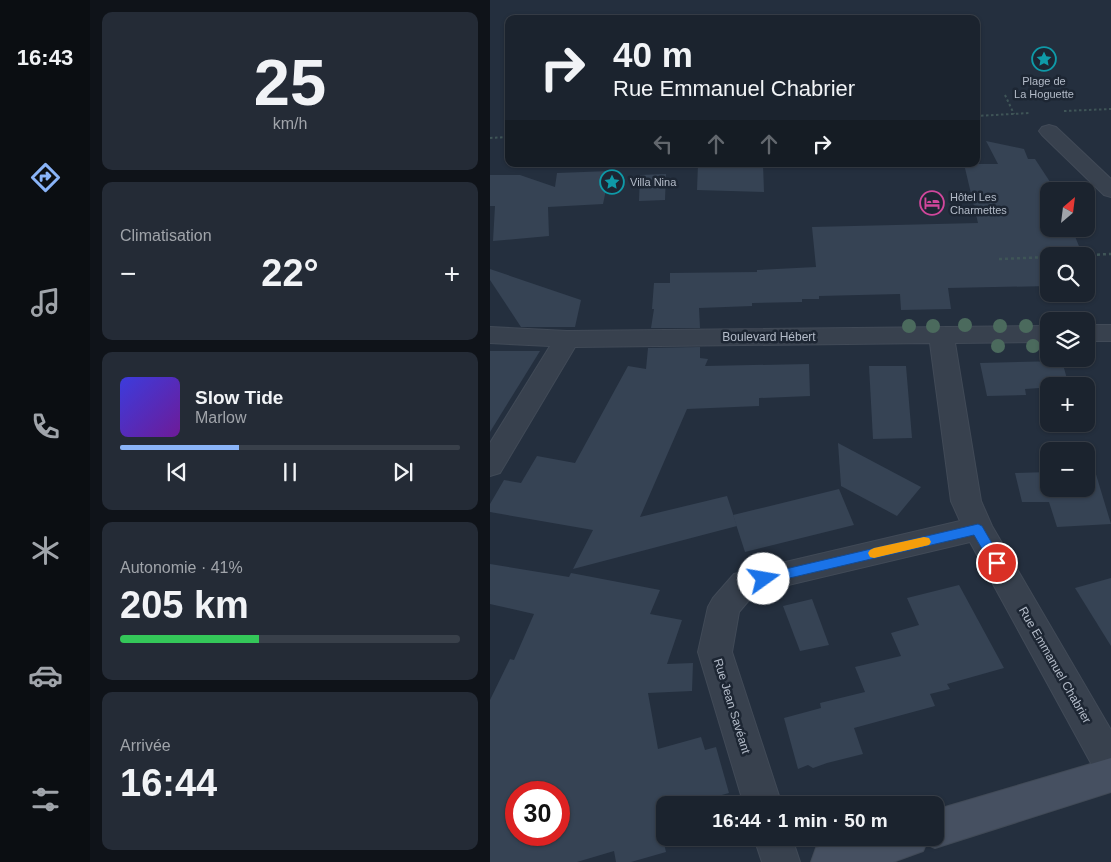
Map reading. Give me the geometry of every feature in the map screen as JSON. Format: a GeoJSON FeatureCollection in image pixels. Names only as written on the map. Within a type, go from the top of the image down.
{"type":"FeatureCollection","features":[{"type":"Feature","properties":{"kind":"main road"},"geometry":{"type":"LineString","coordinates":[[944,826],[1111,775]]}},
{"type":"Feature","properties":{"kind":"main road"},"geometry":{"type":"LineString","coordinates":[[830,862],[883,846]]}},
{"type":"Feature","properties":{"kind":"street"},"geometry":{"type":"LineString","coordinates":[[1049,131],[1111,191]]}},
{"type":"Feature","properties":{"kind":"street"},"geometry":{"type":"LineString","coordinates":[[1095,333],[1111,333]]}},
{"type":"Feature","properties":{"kind":"street","name":"Boulevard Hébert"},"geometry":{"type":"LineString","coordinates":[[490,334],[567,338],[1040,334]]}},
{"type":"Feature","properties":{"kind":"street","name":"Rue Emmanuel Chabrier"},"geometry":{"type":"LineString","coordinates":[[940,336],[966,501],[978,529],[1111,764]]}},
{"type":"Feature","properties":{"kind":"street"},"geometry":{"type":"LineString","coordinates":[[490,466],[567,338]]}},
{"type":"Feature","properties":{"kind":"street","name":"Rue Jean Savéant"},"geometry":{"type":"LineString","coordinates":[[760,796],[715,652],[724,607],[745,583],[978,529]]}},
{"type":"Feature","properties":{"kind":"street"},"geometry":{"type":"LineString","coordinates":[[776,846],[781,862]]}},
{"type":"Feature","properties":{"kind":"path"},"geometry":{"type":"LineString","coordinates":[[1005,95],[1014,114]]}},
{"type":"Feature","properties":{"kind":"path"},"geometry":{"type":"LineString","coordinates":[[490,138],[505,137]]}},
{"type":"Feature","properties":{"kind":"path"},"geometry":{"type":"LineString","coordinates":[[1095,255],[1111,254]]}},
{"type":"Feature","properties":{"kind":"path"},"geometry":{"type":"LineString","coordinates":[[999,259],[1040,257]]}},
{"type":"Feature","properties":{"kind":"building"},"geometry":{"type":"Polygon","coordinates":[[[986,141],[1024,149],[1028,159],[1035,159],[1050,182],[1040,182],[1040,238],[1076,238],[1079,247],[1040,247],[1040,286],[948,288],[951,309],[901,310],[900,294],[819,296],[819,299],[802,299],[802,302],[752,303],[752,306],[699,308],[700,328],[651,328],[654,309],[652,309],[654,283],[670,283],[670,273],[757,272],[757,270],[816,267],[812,227],[978,223],[965,167],[980,167],[980,164],[998,164],[986,141]]]}},
{"type":"Feature","properties":{"kind":"building"},"geometry":{"type":"Polygon","coordinates":[[[698,167],[763,167],[764,192],[697,190],[698,167]]]}},
{"type":"Feature","properties":{"kind":"building"},"geometry":{"type":"Polygon","coordinates":[[[610,171],[603,204],[548,207],[549,236],[493,241],[495,206],[490,206],[490,175],[520,175],[555,187],[557,173],[610,171]]]}},
{"type":"Feature","properties":{"kind":"building"},"geometry":{"type":"Polygon","coordinates":[[[666,174],[665,200],[639,201],[640,175],[666,174]]]}},
{"type":"Feature","properties":{"kind":"building"},"geometry":{"type":"Polygon","coordinates":[[[490,269],[581,300],[575,327],[521,327],[490,280],[490,269]]]}},
{"type":"Feature","properties":{"kind":"building"},"geometry":{"type":"Polygon","coordinates":[[[700,347],[700,358],[708,359],[705,366],[809,364],[810,396],[759,398],[759,406],[687,409],[640,517],[727,496],[737,526],[573,569],[593,530],[490,512],[490,504],[504,480],[521,483],[537,456],[575,463],[628,366],[646,369],[648,348],[700,347]]]}},
{"type":"Feature","properties":{"kind":"building"},"geometry":{"type":"Polygon","coordinates":[[[490,351],[540,351],[490,432],[490,351]]]}},
{"type":"Feature","properties":{"kind":"building"},"geometry":{"type":"Polygon","coordinates":[[[1040,362],[1040,367],[1064,367],[1066,377],[1040,377],[1040,388],[1025,389],[1026,395],[987,396],[980,363],[1040,362]]]}},
{"type":"Feature","properties":{"kind":"building"},"geometry":{"type":"Polygon","coordinates":[[[869,366],[906,366],[912,438],[873,439],[869,366]]]}},
{"type":"Feature","properties":{"kind":"building"},"geometry":{"type":"Polygon","coordinates":[[[838,443],[921,487],[897,516],[841,486],[838,443]]]}},
{"type":"Feature","properties":{"kind":"building"},"geometry":{"type":"Polygon","coordinates":[[[1095,471],[1111,524],[1057,527],[1049,502],[1022,502],[1015,473],[1040,472],[1040,497],[1095,497],[1095,471]]]}},
{"type":"Feature","properties":{"kind":"building"},"geometry":{"type":"Polygon","coordinates":[[[839,489],[854,525],[745,552],[733,515],[839,489]]]}},
{"type":"Feature","properties":{"kind":"building"},"geometry":{"type":"Polygon","coordinates":[[[490,564],[569,577],[571,573],[660,590],[650,614],[682,620],[667,664],[693,663],[692,691],[648,693],[658,749],[701,737],[705,750],[716,747],[729,793],[718,796],[656,796],[656,846],[665,846],[666,852],[631,862],[616,862],[614,851],[577,862],[490,862],[490,700],[510,659],[514,660],[534,614],[490,604],[490,564]]]}},
{"type":"Feature","properties":{"kind":"building"},"geometry":{"type":"Polygon","coordinates":[[[1111,578],[1111,646],[1075,588],[1111,578]]]}},
{"type":"Feature","properties":{"kind":"building"},"geometry":{"type":"Polygon","coordinates":[[[959,585],[1004,668],[947,684],[950,689],[930,694],[935,706],[854,728],[863,754],[813,768],[808,765],[798,769],[784,718],[821,708],[820,703],[865,692],[855,667],[901,656],[891,633],[919,625],[907,598],[959,585]]]}},
{"type":"Feature","properties":{"kind":"building"},"geometry":{"type":"Polygon","coordinates":[[[812,599],[829,645],[800,651],[783,606],[812,599]]]}},
{"type":"Feature","properties":{"kind":"slow traffic"},"geometry":{"type":"LineString","coordinates":[[874,553],[924,542]]}},
{"type":"Feature","properties":{"kind":"place","name":"Plage de La Hoguette"},"geometry":{"type":"Point","coordinates":[1044,59]}},
{"type":"Feature","properties":{"kind":"place","name":"Villa Nina"},"geometry":{"type":"Point","coordinates":[612,182]}},
{"type":"Feature","properties":{"kind":"place","name":"Hôtel Les Charmettes"},"geometry":{"type":"Point","coordinates":[932,203]}},
{"type":"Feature","properties":{"kind":"route"},"geometry":{"type":"LineString","coordinates":[[764,579],[978,529],[997,563]]}}]}
